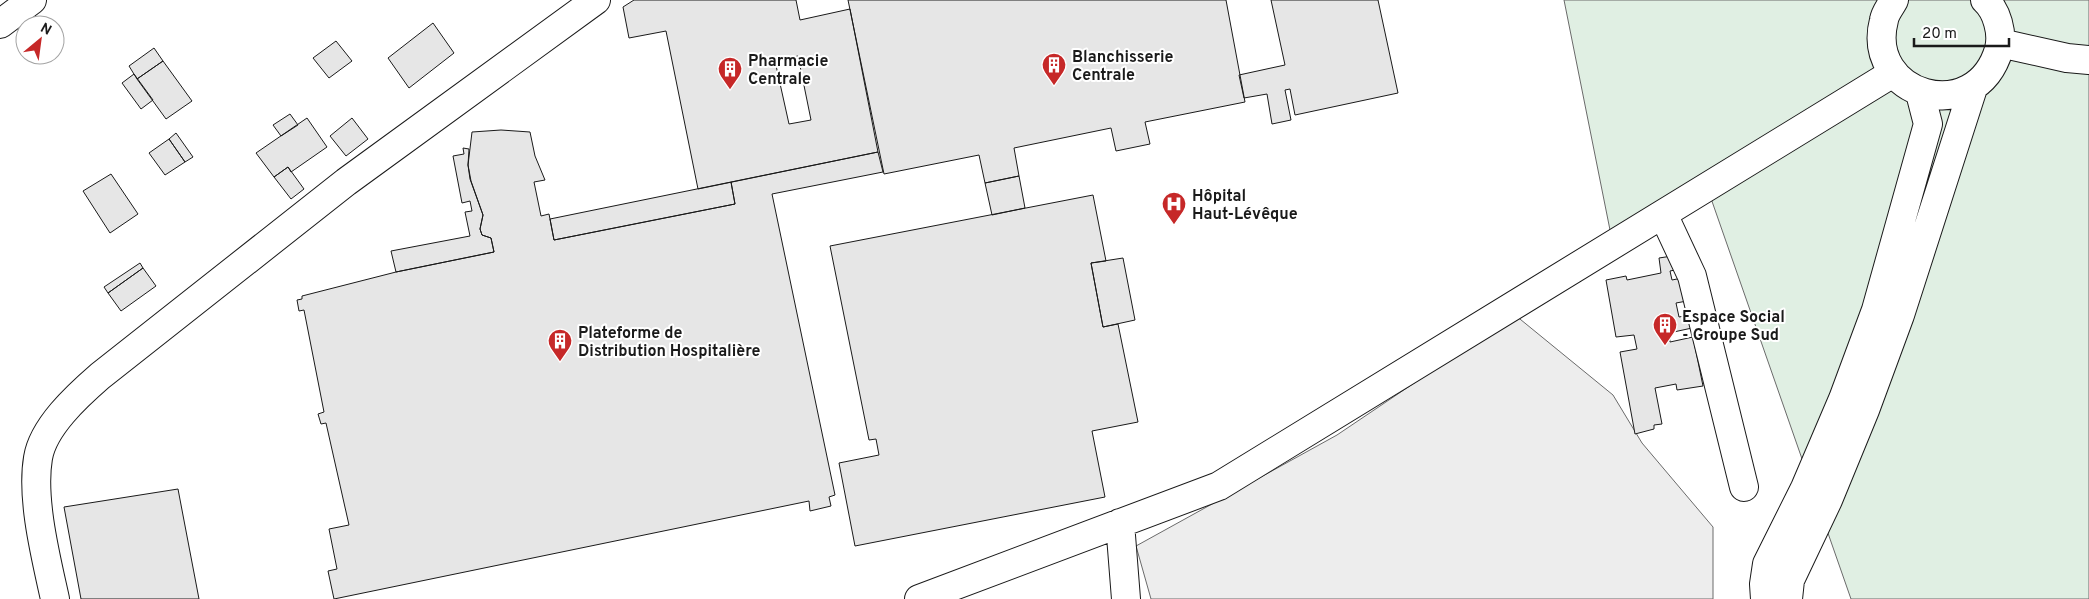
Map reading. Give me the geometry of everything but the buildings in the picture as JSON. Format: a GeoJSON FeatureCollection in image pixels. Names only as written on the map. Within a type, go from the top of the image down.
{"type":"FeatureCollection","features":[{"type":"Feature","properties":{"kind":"street"},"geometry":{"type":"LineString","coordinates":[[0,24],[32,0]]}},
{"type":"Feature","properties":{"kind":"street"},"geometry":{"type":"LineString","coordinates":[[55,599],[41,533],[38,457],[49,433],[66,406],[100,376],[346,182],[596,0]]}},
{"type":"Feature","properties":{"kind":"street"},"geometry":{"type":"LineString","coordinates":[[1894,0],[1884,20],[1882,46],[1893,73],[1920,93],[1947,96],[1973,88]]}},
{"type":"Feature","properties":{"kind":"street"},"geometry":{"type":"LineString","coordinates":[[1788,599],[1790,580],[1828,500],[1865,410],[1900,315],[1973,88],[1994,64],[2001,35],[1993,2]]}},
{"type":"Feature","properties":{"kind":"street"},"geometry":{"type":"LineString","coordinates":[[2000,43],[2067,58],[2089,60]]}},
{"type":"Feature","properties":{"kind":"street"},"geometry":{"type":"LineString","coordinates":[[919,599],[1218,486],[1893,73]]}},
{"type":"Feature","properties":{"kind":"street"},"geometry":{"type":"LineString","coordinates":[[1765,599],[1764,584],[1767,564],[1809,479],[1843,399],[1876,310],[1928,124],[1920,93]]}},
{"type":"Feature","properties":{"kind":"street"},"geometry":{"type":"LineString","coordinates":[[1663,214],[1692,276],[1744,487]]}},
{"type":"Feature","properties":{"kind":"street"},"geometry":{"type":"LineString","coordinates":[[1120,523],[1126,599]]}},
{"type":"Feature","properties":{"kind":"green space"},"geometry":{"type":"Polygon","coordinates":[[[1564,0],[2089,0],[2089,599],[1851,599],[1707,187],[1613,245],[1564,0]]]}},
{"type":"Feature","properties":{"kind":"shaded area"},"geometry":{"type":"Polygon","coordinates":[[[1515,315],[1613,395],[1642,443],[1713,527],[1713,599],[1151,599],[1136,546],[1337,435],[1515,315]]]}},
{"type":"Feature","properties":{"kind":"place","name":"Blanchisserie Centrale"},"geometry":{"type":"Point","coordinates":[1054,86]}},
{"type":"Feature","properties":{"kind":"place","name":"Pharmacie Centrale"},"geometry":{"type":"Point","coordinates":[730,90]}},
{"type":"Feature","properties":{"kind":"place","name":"Hôpital Haut-Lévêque"},"geometry":{"type":"Point","coordinates":[1174,225]}},
{"type":"Feature","properties":{"kind":"place","name":"Espace Social - Groupe Sud"},"geometry":{"type":"Point","coordinates":[1665,346]}},
{"type":"Feature","properties":{"kind":"place","name":"Plateforme de Distribution Hospitalière"},"geometry":{"type":"Point","coordinates":[560,362]}}]}
